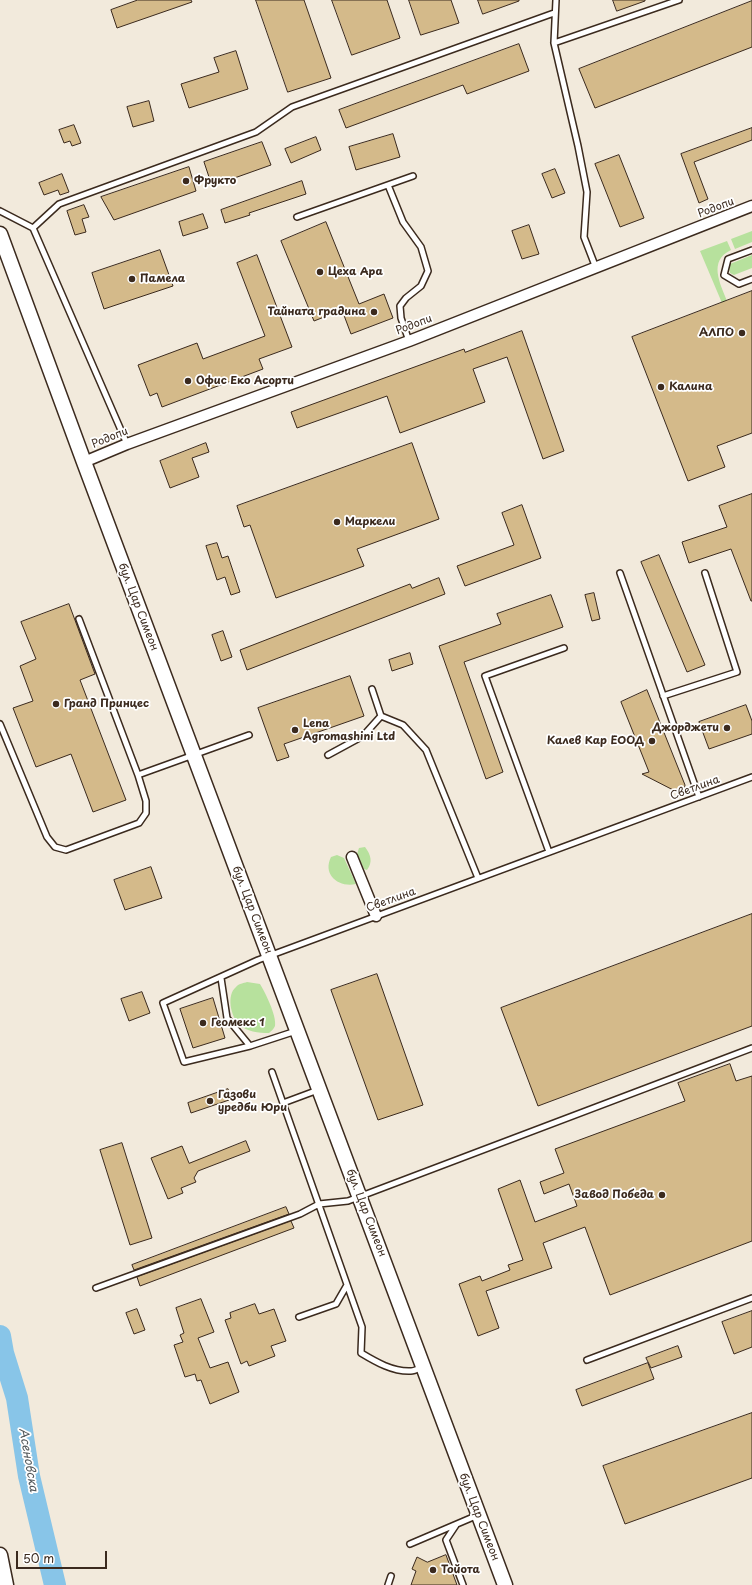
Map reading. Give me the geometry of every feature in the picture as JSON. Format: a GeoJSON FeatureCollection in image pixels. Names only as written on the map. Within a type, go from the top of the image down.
{"type":"FeatureCollection","features":[{"type":"Feature","properties":{"kind":"main road","name":"бул. Цар Симеон"},"geometry":{"type":"LineString","coordinates":[[0,234],[505,1585]]}},
{"type":"Feature","properties":{"kind":"main road"},"geometry":{"type":"LineString","coordinates":[[0,1555],[6,1585]]}},
{"type":"Feature","properties":{"kind":"street","name":"Родопи"},"geometry":{"type":"LineString","coordinates":[[84,462],[127,444],[409,341],[752,206]]}},
{"type":"Feature","properties":{"kind":"street"},"geometry":{"type":"LineString","coordinates":[[352,857],[376,916]]}},
{"type":"Feature","properties":{"kind":"lane"},"geometry":{"type":"LineString","coordinates":[[556,0],[554,13],[554,44],[578,146],[587,192],[584,237],[596,268]]}},
{"type":"Feature","properties":{"kind":"lane"},"geometry":{"type":"LineString","coordinates":[[554,44],[679,0]]}},
{"type":"Feature","properties":{"kind":"lane"},"geometry":{"type":"LineString","coordinates":[[33,228],[59,204],[256,132],[292,107],[554,13]]}},
{"type":"Feature","properties":{"kind":"lane"},"geometry":{"type":"LineString","coordinates":[[297,217],[412,176]]}},
{"type":"Feature","properties":{"kind":"lane"},"geometry":{"type":"LineString","coordinates":[[388,185],[403,222],[421,247],[428,271],[421,286],[406,298],[400,306],[401,318],[409,341]]}},
{"type":"Feature","properties":{"kind":"lane"},"geometry":{"type":"LineString","coordinates":[[0,211],[33,228],[127,444]]}},
{"type":"Feature","properties":{"kind":"lane"},"geometry":{"type":"LineString","coordinates":[[752,250],[728,259],[724,275],[739,284],[752,278]]}},
{"type":"Feature","properties":{"kind":"lane"},"geometry":{"type":"LineString","coordinates":[[620,572],[698,797]]}},
{"type":"Feature","properties":{"kind":"lane"},"geometry":{"type":"LineString","coordinates":[[663,696],[737,672],[705,573]]}},
{"type":"Feature","properties":{"kind":"lane"},"geometry":{"type":"LineString","coordinates":[[0,724],[47,837],[55,846],[66,850],[139,823],[146,813],[146,801],[138,775],[79,619]]}},
{"type":"Feature","properties":{"kind":"lane"},"geometry":{"type":"LineString","coordinates":[[549,852],[485,676],[564,648]]}},
{"type":"Feature","properties":{"kind":"lane"},"geometry":{"type":"LineString","coordinates":[[372,689],[381,716],[403,725],[426,750],[478,878]]}},
{"type":"Feature","properties":{"kind":"lane"},"geometry":{"type":"LineString","coordinates":[[328,755],[363,736],[381,716]]}},
{"type":"Feature","properties":{"kind":"lane"},"geometry":{"type":"LineString","coordinates":[[138,775],[194,756],[248,735]]}},
{"type":"Feature","properties":{"kind":"lane","name":"Светлина"},"geometry":{"type":"LineString","coordinates":[[250,1046],[184,1062],[163,1003],[269,956],[752,778]]}},
{"type":"Feature","properties":{"kind":"lane"},"geometry":{"type":"LineString","coordinates":[[221,978],[227,1018],[250,1046],[297,1030]]}},
{"type":"Feature","properties":{"kind":"lane"},"geometry":{"type":"LineString","coordinates":[[96,1288],[300,1214],[318,1204],[348,1201],[359,1197],[752,1048]]}},
{"type":"Feature","properties":{"kind":"lane"},"geometry":{"type":"LineString","coordinates":[[272,1072],[362,1327],[361,1353],[380,1364],[396,1369],[412,1371],[423,1367]]}},
{"type":"Feature","properties":{"kind":"lane"},"geometry":{"type":"LineString","coordinates":[[283,1103],[319,1090]]}},
{"type":"Feature","properties":{"kind":"lane"},"geometry":{"type":"LineString","coordinates":[[299,1317],[336,1304],[347,1285]]}},
{"type":"Feature","properties":{"kind":"lane"},"geometry":{"type":"LineString","coordinates":[[587,1360],[752,1298]]}},
{"type":"Feature","properties":{"kind":"lane"},"geometry":{"type":"LineString","coordinates":[[410,1544],[478,1515]]}},
{"type":"Feature","properties":{"kind":"lane"},"geometry":{"type":"LineString","coordinates":[[457,1525],[446,1540],[463,1585]]}},
{"type":"Feature","properties":{"kind":"lane"},"geometry":{"type":"LineString","coordinates":[[388,1585],[391,1576]]}},
{"type":"Feature","properties":{"kind":"shaded area"},"geometry":{"type":"Polygon","coordinates":[[[0,0],[752,0],[752,1585],[0,1585],[0,0]]]}},
{"type":"Feature","properties":{"kind":"green space"},"geometry":{"type":"Polygon","coordinates":[[[752,231],[752,242],[735,249],[731,239],[752,231]]]}},
{"type":"Feature","properties":{"kind":"green space"},"geometry":{"type":"Polygon","coordinates":[[[727,241],[731,250],[724,255],[718,266],[719,280],[727,301],[722,303],[700,251],[727,241]]]}},
{"type":"Feature","properties":{"kind":"green space"},"geometry":{"type":"Polygon","coordinates":[[[752,255],[752,268],[734,275],[730,273],[730,264],[752,255]]]}},
{"type":"Feature","properties":{"kind":"green space"},"geometry":{"type":"Polygon","coordinates":[[[365,847],[369,853],[371,861],[367,870],[364,869],[357,854],[359,848],[365,847]]]}},
{"type":"Feature","properties":{"kind":"green space"},"geometry":{"type":"Polygon","coordinates":[[[337,855],[344,858],[356,884],[350,885],[338,882],[330,875],[329,863],[331,857],[337,855]]]}},
{"type":"Feature","properties":{"kind":"green space"},"geometry":{"type":"Polygon","coordinates":[[[247,982],[260,984],[270,1004],[274,1016],[275,1026],[269,1033],[245,1029],[236,1021],[231,1006],[231,995],[237,986],[247,982]]]}},
{"type":"Feature","properties":{"kind":"building"},"geometry":{"type":"Polygon","coordinates":[[[138,0],[191,0],[192,2],[117,28],[111,10],[138,0]]]}},
{"type":"Feature","properties":{"kind":"building"},"geometry":{"type":"Polygon","coordinates":[[[256,0],[304,0],[331,78],[288,92],[256,0]]]}},
{"type":"Feature","properties":{"kind":"building"},"geometry":{"type":"Polygon","coordinates":[[[332,0],[387,0],[400,38],[352,55],[332,0]]]}},
{"type":"Feature","properties":{"kind":"building"},"geometry":{"type":"Polygon","coordinates":[[[409,0],[451,0],[459,23],[421,35],[409,0]]]}},
{"type":"Feature","properties":{"kind":"building"},"geometry":{"type":"Polygon","coordinates":[[[478,0],[519,0],[519,1],[483,14],[478,0]]]}},
{"type":"Feature","properties":{"kind":"building"},"geometry":{"type":"Polygon","coordinates":[[[613,0],[645,0],[645,1],[617,11],[613,0]]]}},
{"type":"Feature","properties":{"kind":"building"},"geometry":{"type":"Polygon","coordinates":[[[752,1],[752,47],[595,108],[579,69],[752,1]]]}},
{"type":"Feature","properties":{"kind":"building"},"geometry":{"type":"Polygon","coordinates":[[[519,44],[529,71],[467,94],[463,85],[346,128],[339,110],[519,44]]]}},
{"type":"Feature","properties":{"kind":"building"},"geometry":{"type":"Polygon","coordinates":[[[236,51],[248,89],[189,108],[181,84],[219,72],[214,58],[236,51]]]}},
{"type":"Feature","properties":{"kind":"building"},"geometry":{"type":"Polygon","coordinates":[[[149,101],[154,121],[133,127],[127,107],[149,101]]]}},
{"type":"Feature","properties":{"kind":"building"},"geometry":{"type":"Polygon","coordinates":[[[74,125],[81,143],[72,146],[70,141],[64,143],[59,130],[74,125]]]}},
{"type":"Feature","properties":{"kind":"building"},"geometry":{"type":"Polygon","coordinates":[[[752,128],[752,140],[694,162],[708,199],[699,203],[681,154],[752,128]]]}},
{"type":"Feature","properties":{"kind":"building"},"geometry":{"type":"Polygon","coordinates":[[[393,134],[400,157],[356,170],[349,147],[393,134]]]}},
{"type":"Feature","properties":{"kind":"building"},"geometry":{"type":"Polygon","coordinates":[[[316,137],[321,150],[291,163],[285,149],[316,137]]]}},
{"type":"Feature","properties":{"kind":"building"},"geometry":{"type":"Polygon","coordinates":[[[262,142],[271,165],[212,186],[204,162],[262,142]]]}},
{"type":"Feature","properties":{"kind":"building"},"geometry":{"type":"Polygon","coordinates":[[[619,155],[644,218],[620,227],[595,164],[619,155]]]}},
{"type":"Feature","properties":{"kind":"building"},"geometry":{"type":"Polygon","coordinates":[[[189,167],[196,191],[114,220],[101,197],[189,167]]]}},
{"type":"Feature","properties":{"kind":"building"},"geometry":{"type":"Polygon","coordinates":[[[555,169],[565,193],[552,198],[542,174],[555,169]]]}},
{"type":"Feature","properties":{"kind":"building"},"geometry":{"type":"Polygon","coordinates":[[[62,174],[69,192],[60,195],[58,190],[44,195],[39,183],[62,174]]]}},
{"type":"Feature","properties":{"kind":"building"},"geometry":{"type":"Polygon","coordinates":[[[302,181],[306,194],[249,213],[250,215],[225,223],[221,210],[302,181]]]}},
{"type":"Feature","properties":{"kind":"building"},"geometry":{"type":"Polygon","coordinates":[[[84,205],[89,217],[82,219],[86,232],[75,235],[67,211],[84,205]]]}},
{"type":"Feature","properties":{"kind":"building"},"geometry":{"type":"Polygon","coordinates":[[[203,214],[208,228],[183,236],[179,222],[203,214]]]}},
{"type":"Feature","properties":{"kind":"building","name":"Цеха Ара"},"geometry":{"type":"Polygon","coordinates":[[[326,222],[359,304],[384,294],[393,318],[351,334],[342,310],[314,321],[281,241],[326,222]]]}},
{"type":"Feature","properties":{"kind":"building"},"geometry":{"type":"Polygon","coordinates":[[[529,225],[539,254],[522,259],[512,231],[529,225]]]}},
{"type":"Feature","properties":{"kind":"building","name":"Памела"},"geometry":{"type":"Polygon","coordinates":[[[160,250],[173,286],[104,309],[92,273],[160,250]]]}},
{"type":"Feature","properties":{"kind":"building","name":"Офис Еко Асорти"},"geometry":{"type":"Polygon","coordinates":[[[257,255],[292,347],[259,359],[263,369],[162,407],[157,393],[150,396],[138,365],[197,343],[203,359],[265,336],[237,263],[257,255]]]}},
{"type":"Feature","properties":{"kind":"building"},"geometry":{"type":"Polygon","coordinates":[[[752,291],[752,433],[717,446],[725,467],[688,481],[632,337],[752,291]]]}},
{"type":"Feature","properties":{"kind":"building"},"geometry":{"type":"Polygon","coordinates":[[[522,331],[564,451],[543,459],[507,357],[473,369],[485,402],[400,433],[387,396],[297,428],[291,412],[464,349],[465,352],[522,331]]]}},
{"type":"Feature","properties":{"kind":"building"},"geometry":{"type":"Polygon","coordinates":[[[206,443],[209,452],[192,458],[199,477],[170,488],[160,461],[206,443]]]}},
{"type":"Feature","properties":{"kind":"building","name":"Маркели"},"geometry":{"type":"Polygon","coordinates":[[[412,443],[439,519],[357,549],[364,566],[276,598],[250,525],[244,527],[237,506],[412,443]]]}},
{"type":"Feature","properties":{"kind":"building"},"geometry":{"type":"Polygon","coordinates":[[[752,494],[751,601],[731,549],[689,563],[682,542],[727,527],[719,506],[752,494]]]}},
{"type":"Feature","properties":{"kind":"building"},"geometry":{"type":"Polygon","coordinates":[[[522,505],[541,558],[465,586],[457,566],[514,545],[502,513],[522,505]]]}},
{"type":"Feature","properties":{"kind":"building"},"geometry":{"type":"Polygon","coordinates":[[[217,543],[222,558],[228,556],[240,592],[231,595],[225,577],[217,580],[206,546],[217,543]]]}},
{"type":"Feature","properties":{"kind":"building"},"geometry":{"type":"Polygon","coordinates":[[[659,555],[705,665],[687,672],[641,562],[659,555]]]}},
{"type":"Feature","properties":{"kind":"building"},"geometry":{"type":"Polygon","coordinates":[[[439,578],[445,594],[247,670],[240,650],[410,584],[412,588],[439,578]]]}},
{"type":"Feature","properties":{"kind":"building"},"geometry":{"type":"Polygon","coordinates":[[[594,593],[600,619],[592,621],[585,595],[594,593]]]}},
{"type":"Feature","properties":{"kind":"building"},"geometry":{"type":"Polygon","coordinates":[[[551,595],[563,627],[464,662],[503,772],[486,779],[439,646],[501,624],[497,614],[551,595]]]}},
{"type":"Feature","properties":{"kind":"building","name":"Гранд Принцес"},"geometry":{"type":"Polygon","coordinates":[[[69,604],[95,674],[80,680],[126,800],[93,812],[71,754],[36,767],[13,708],[33,701],[20,666],[36,659],[21,622],[69,604]]]}},
{"type":"Feature","properties":{"kind":"building"},"geometry":{"type":"Polygon","coordinates":[[[223,631],[232,657],[221,661],[212,635],[223,631]]]}},
{"type":"Feature","properties":{"kind":"building"},"geometry":{"type":"Polygon","coordinates":[[[410,653],[413,664],[392,671],[389,660],[410,653]]]}},
{"type":"Feature","properties":{"kind":"building","name":"Lena Agromashini Ltd"},"geometry":{"type":"Polygon","coordinates":[[[350,676],[364,716],[284,744],[289,757],[277,761],[258,708],[350,676]]]}},
{"type":"Feature","properties":{"kind":"building","name":"Калев Кар ЕООД"},"geometry":{"type":"Polygon","coordinates":[[[647,690],[685,785],[684,792],[679,793],[642,774],[649,772],[621,702],[647,690]]]}},
{"type":"Feature","properties":{"kind":"building","name":"Джорджети"},"geometry":{"type":"Polygon","coordinates":[[[746,705],[752,721],[752,734],[709,749],[699,722],[746,705]]]}},
{"type":"Feature","properties":{"kind":"building"},"geometry":{"type":"Polygon","coordinates":[[[151,867],[162,898],[125,910],[114,880],[151,867]]]}},
{"type":"Feature","properties":{"kind":"building"},"geometry":{"type":"Polygon","coordinates":[[[752,914],[752,1026],[538,1106],[501,1008],[752,914]]]}},
{"type":"Feature","properties":{"kind":"building"},"geometry":{"type":"Polygon","coordinates":[[[377,974],[423,1105],[378,1120],[331,990],[377,974]]]}},
{"type":"Feature","properties":{"kind":"building"},"geometry":{"type":"Polygon","coordinates":[[[142,992],[150,1013],[129,1021],[121,999],[142,992]]]}},
{"type":"Feature","properties":{"kind":"building","name":"Геомекс 1"},"geometry":{"type":"Polygon","coordinates":[[[213,998],[225,1038],[193,1048],[180,1009],[213,998]]]}},
{"type":"Feature","properties":{"kind":"building","name":"Завод Победа"},"geometry":{"type":"Polygon","coordinates":[[[730,1064],[736,1081],[752,1076],[752,1241],[610,1295],[585,1227],[543,1243],[552,1268],[486,1291],[499,1328],[478,1336],[459,1284],[480,1276],[482,1281],[510,1270],[508,1265],[523,1260],[498,1189],[520,1180],[535,1222],[577,1206],[569,1184],[544,1194],[540,1182],[564,1173],[555,1149],[685,1101],[678,1083],[730,1064]]]}},
{"type":"Feature","properties":{"kind":"building","name":"Газови уредби Юри"},"geometry":{"type":"Polygon","coordinates":[[[228,1089],[232,1099],[191,1113],[188,1103],[228,1089]]]}},
{"type":"Feature","properties":{"kind":"building"},"geometry":{"type":"Polygon","coordinates":[[[246,1141],[250,1151],[198,1171],[194,1178],[196,1182],[181,1188],[183,1193],[168,1199],[151,1158],[182,1146],[189,1163],[246,1141]]]}},
{"type":"Feature","properties":{"kind":"building"},"geometry":{"type":"Polygon","coordinates":[[[122,1143],[152,1238],[130,1245],[100,1150],[122,1143]]]}},
{"type":"Feature","properties":{"kind":"building"},"geometry":{"type":"Polygon","coordinates":[[[286,1207],[289,1214],[134,1270],[132,1265],[286,1207]]]}},
{"type":"Feature","properties":{"kind":"building"},"geometry":{"type":"Polygon","coordinates":[[[291,1221],[294,1228],[140,1286],[137,1277],[291,1221]]]}},
{"type":"Feature","properties":{"kind":"building"},"geometry":{"type":"Polygon","coordinates":[[[201,1299],[214,1332],[198,1338],[210,1368],[228,1362],[239,1392],[210,1404],[201,1380],[197,1381],[195,1374],[185,1377],[174,1345],[183,1342],[180,1335],[184,1333],[176,1308],[201,1299]]]}},
{"type":"Feature","properties":{"kind":"building"},"geometry":{"type":"Polygon","coordinates":[[[255,1304],[259,1314],[274,1309],[286,1341],[271,1346],[275,1356],[249,1366],[247,1361],[241,1364],[225,1320],[231,1318],[230,1313],[255,1304]]]}},
{"type":"Feature","properties":{"kind":"building"},"geometry":{"type":"Polygon","coordinates":[[[137,1309],[145,1330],[134,1334],[126,1313],[137,1309]]]}},
{"type":"Feature","properties":{"kind":"building"},"geometry":{"type":"Polygon","coordinates":[[[752,1311],[752,1347],[734,1354],[722,1322],[752,1311]]]}},
{"type":"Feature","properties":{"kind":"building"},"geometry":{"type":"Polygon","coordinates":[[[678,1346],[682,1357],[651,1368],[646,1358],[678,1346]]]}},
{"type":"Feature","properties":{"kind":"building"},"geometry":{"type":"Polygon","coordinates":[[[648,1363],[654,1379],[582,1406],[576,1390],[648,1363]]]}},
{"type":"Feature","properties":{"kind":"building"},"geometry":{"type":"Polygon","coordinates":[[[752,1413],[752,1478],[625,1524],[603,1466],[752,1413]]]}},
{"type":"Feature","properties":{"kind":"building","name":"Тойота"},"geometry":{"type":"Polygon","coordinates":[[[446,1555],[457,1585],[411,1585],[416,1571],[412,1569],[417,1557],[427,1562],[446,1555]]]}},
{"type":"Feature","properties":{"kind":"waterway","name":"Асеновска"},"geometry":{"type":"LineString","coordinates":[[0,1336],[3,1353],[17,1398],[29,1476],[55,1585]]}},
{"type":"Feature","properties":{"kind":"place","name":"Фрукто"},"geometry":{"type":"Point","coordinates":[186,181]}},
{"type":"Feature","properties":{"kind":"place","name":"Цеха Ара"},"geometry":{"type":"Point","coordinates":[320,272]}},
{"type":"Feature","properties":{"kind":"place","name":"Памела"},"geometry":{"type":"Point","coordinates":[132,279]}},
{"type":"Feature","properties":{"kind":"place","name":"Тайната градина"},"geometry":{"type":"Point","coordinates":[374,312]}},
{"type":"Feature","properties":{"kind":"place","name":"АЛПО"},"geometry":{"type":"Point","coordinates":[742,333]}},
{"type":"Feature","properties":{"kind":"place","name":"Офис Еко Асорти"},"geometry":{"type":"Point","coordinates":[188,381]}},
{"type":"Feature","properties":{"kind":"place","name":"Калина"},"geometry":{"type":"Point","coordinates":[661,387]}},
{"type":"Feature","properties":{"kind":"place","name":"Маркели"},"geometry":{"type":"Point","coordinates":[337,522]}},
{"type":"Feature","properties":{"kind":"place","name":"Гранд Принцес"},"geometry":{"type":"Point","coordinates":[56,704]}},
{"type":"Feature","properties":{"kind":"place","name":"Джорджети"},"geometry":{"type":"Point","coordinates":[727,728]}},
{"type":"Feature","properties":{"kind":"place","name":"Lena Agromashini Ltd"},"geometry":{"type":"Point","coordinates":[295,730]}},
{"type":"Feature","properties":{"kind":"place","name":"Калев Кар ЕООД"},"geometry":{"type":"Point","coordinates":[652,741]}},
{"type":"Feature","properties":{"kind":"place","name":"Геомекс 1"},"geometry":{"type":"Point","coordinates":[203,1023]}},
{"type":"Feature","properties":{"kind":"place","name":"Газови уредби Юри"},"geometry":{"type":"Point","coordinates":[210,1101]}},
{"type":"Feature","properties":{"kind":"place","name":"Завод Победа"},"geometry":{"type":"Point","coordinates":[662,1195]}},
{"type":"Feature","properties":{"kind":"place","name":"Тойота"},"geometry":{"type":"Point","coordinates":[433,1570]}}]}
